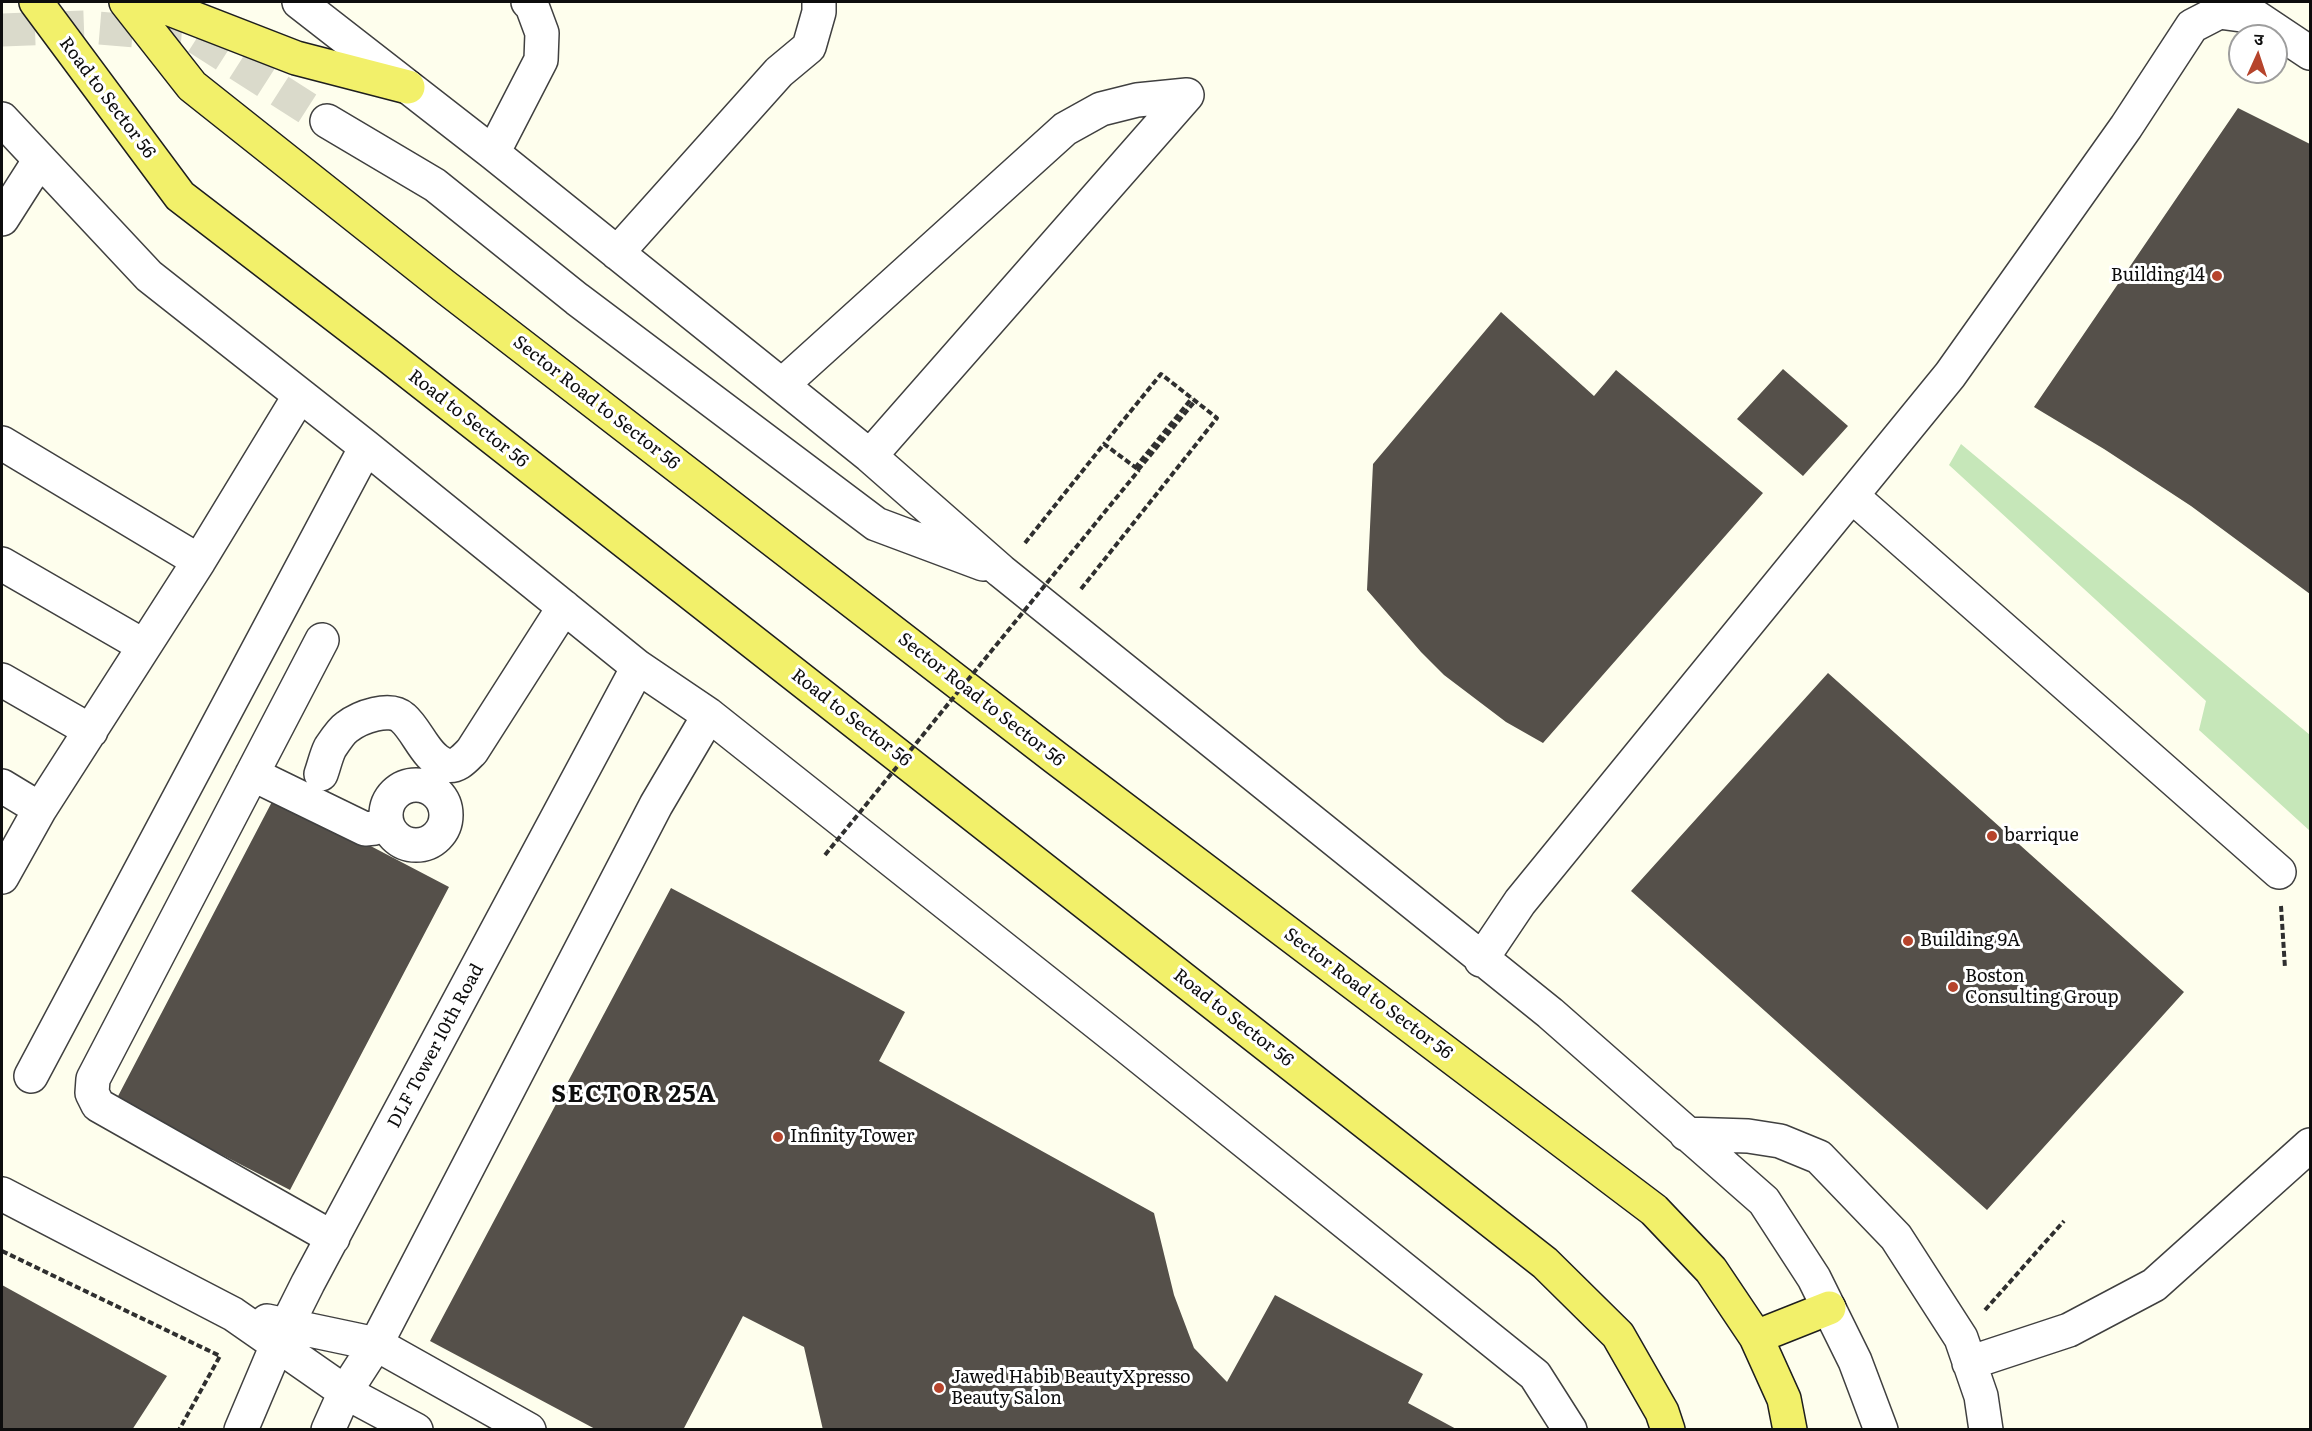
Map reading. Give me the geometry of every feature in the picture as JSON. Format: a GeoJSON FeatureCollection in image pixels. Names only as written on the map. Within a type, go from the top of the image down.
{"type":"FeatureCollection","features":[{"type":"Feature","properties":{"kind":"main road","name":"Road to Sector 56"},"geometry":{"type":"LineString","coordinates":[[36,2],[180,196],[391,358],[1545,1263],[1618,1335],[1662,1412],[1668,1430]]}},
{"type":"Feature","properties":{"kind":"main road","name":"Sector Road to Sector 56"},"geometry":{"type":"LineString","coordinates":[[126,2],[192,86],[444,286],[1047,751],[1654,1210],[1711,1270],[1756,1337],[1784,1399],[1790,1430]]}},
{"type":"Feature","properties":{"kind":"main road"},"geometry":{"type":"LineString","coordinates":[[152,2],[296,58],[408,87]]}},
{"type":"Feature","properties":{"kind":"main road"},"geometry":{"type":"LineString","coordinates":[[1756,1337],[1829,1308]]}},
{"type":"Feature","properties":{"kind":"street"},"geometry":{"type":"LineString","coordinates":[[299,2],[493,153],[870,456],[1001,571],[1481,960],[1550,1013],[1764,1201],[1814,1278],[1856,1360],[1881,1430]]}},
{"type":"Feature","properties":{"kind":"street"},"geometry":{"type":"LineString","coordinates":[[493,153],[542,60],[542,33],[528,2]]}},
{"type":"Feature","properties":{"kind":"street"},"geometry":{"type":"LineString","coordinates":[[617,253],[779,72],[809,47],[819,12],[819,2]]}},
{"type":"Feature","properties":{"kind":"street"},"geometry":{"type":"LineString","coordinates":[[1481,960],[1520,902],[1950,375],[2126,127],[2192,26],[2219,12],[2256,17],[2310,53]]}},
{"type":"Feature","properties":{"kind":"street"},"geometry":{"type":"LineString","coordinates":[[782,385],[1065,129],[1101,109],[1137,100],[1187,95],[870,456]]}},
{"type":"Feature","properties":{"kind":"street"},"geometry":{"type":"LineString","coordinates":[[2,119],[149,276],[366,447],[638,667],[709,715],[1125,1044],[1535,1375],[1570,1430]]}},
{"type":"Feature","properties":{"kind":"street"},"geometry":{"type":"LineString","coordinates":[[327,120],[435,185],[577,299],[876,524],[1001,571]]}},
{"type":"Feature","properties":{"kind":"street"},"geometry":{"type":"LineString","coordinates":[[2,219],[39,161]]}},
{"type":"Feature","properties":{"kind":"street"},"geometry":{"type":"LineString","coordinates":[[2,877],[40,809],[199,561],[300,395]]}},
{"type":"Feature","properties":{"kind":"street"},"geometry":{"type":"LineString","coordinates":[[2,443],[199,561]]}},
{"type":"Feature","properties":{"kind":"street"},"geometry":{"type":"LineString","coordinates":[[31,1076],[366,447]]}},
{"type":"Feature","properties":{"kind":"street"},"geometry":{"type":"LineString","coordinates":[[1852,496],[2279,872]]}},
{"type":"Feature","properties":{"kind":"street"},"geometry":{"type":"LineString","coordinates":[[2,564],[144,646]]}},
{"type":"Feature","properties":{"kind":"street"},"geometry":{"type":"LineString","coordinates":[[321,774],[330,748],[347,727],[370,716],[384,713],[400,715],[412,726],[435,760],[440,778],[440,796],[446,815],[440,834],[432,841],[423,845],[413,845],[395,837],[386,820],[386,810],[395,793],[440,778],[472,751],[564,607]]}},
{"type":"Feature","properties":{"kind":"street"},"geometry":{"type":"LineString","coordinates":[[322,640],[93,1079],[92,1093],[98,1105],[333,1238]]}},
{"type":"Feature","properties":{"kind":"street","name":"DLF Tower 10th Road"},"geometry":{"type":"LineString","coordinates":[[241,1430],[282,1335],[638,667]]}},
{"type":"Feature","properties":{"kind":"street"},"geometry":{"type":"LineString","coordinates":[[2,680],[91,731]]}},
{"type":"Feature","properties":{"kind":"street"},"geometry":{"type":"LineString","coordinates":[[328,1430],[345,1392],[376,1344],[656,805],[709,715]]}},
{"type":"Feature","properties":{"kind":"street"},"geometry":{"type":"LineString","coordinates":[[252,774],[364,829],[375,828],[386,820]]}},
{"type":"Feature","properties":{"kind":"street"},"geometry":{"type":"LineString","coordinates":[[2,786],[40,809]]}},
{"type":"Feature","properties":{"kind":"street"},"geometry":{"type":"LineString","coordinates":[[1686,1134],[1748,1136],[1780,1141],[1819,1157],[1896,1237],[1965,1350],[1981,1396],[1986,1430]]}},
{"type":"Feature","properties":{"kind":"street"},"geometry":{"type":"LineString","coordinates":[[1965,1350],[2069,1330],[2154,1285],[2310,1145]]}},
{"type":"Feature","properties":{"kind":"street"},"geometry":{"type":"LineString","coordinates":[[2,1194],[233,1314],[282,1335],[376,1344],[529,1430]]}},
{"type":"Feature","properties":{"kind":"street"},"geometry":{"type":"LineString","coordinates":[[282,1335],[345,1392],[416,1430]]}},
{"type":"Feature","properties":{"kind":"path"},"geometry":{"type":"LineString","coordinates":[[1001,571],[1106,446],[1161,374],[1217,418],[1059,618]]}},
{"type":"Feature","properties":{"kind":"path"},"geometry":{"type":"LineString","coordinates":[[1136,469],[1193,399]]}},
{"type":"Feature","properties":{"kind":"path"},"geometry":{"type":"LineString","coordinates":[[825,855],[1139,470],[1106,446]]}},
{"type":"Feature","properties":{"kind":"path"},"geometry":{"type":"LineString","coordinates":[[2279,872],[2285,968]]}},
{"type":"Feature","properties":{"kind":"path"},"geometry":{"type":"LineString","coordinates":[[1965,1350],[2064,1221]]}},
{"type":"Feature","properties":{"kind":"path"},"geometry":{"type":"LineString","coordinates":[[2,1251],[220,1356],[179,1430]]}},
{"type":"Feature","properties":{"kind":"green space"},"geometry":{"type":"Polygon","coordinates":[[[1961,444],[2310,735],[2310,831],[2199,730],[2206,701],[1949,465],[1961,444]]]}},
{"type":"Feature","properties":{"kind":"building","name":"Building 14"},"geometry":{"type":"Polygon","coordinates":[[[2238,108],[2310,144],[2310,594],[2191,506],[2104,449],[2034,407],[2238,108]]]}},
{"type":"Feature","properties":{"kind":"building"},"geometry":{"type":"Polygon","coordinates":[[[1501,312],[1594,396],[1616,370],[1763,493],[1543,743],[1506,722],[1444,675],[1367,590],[1373,464],[1501,312]]]}},
{"type":"Feature","properties":{"kind":"building"},"geometry":{"type":"Polygon","coordinates":[[[1783,369],[1848,426],[1803,476],[1737,419],[1783,369]]]}},
{"type":"Feature","properties":{"kind":"building","name":"Building 9A"},"geometry":{"type":"Polygon","coordinates":[[[1828,673],[2184,992],[1987,1210],[1631,891],[1828,673]]]}},
{"type":"Feature","properties":{"kind":"building"},"geometry":{"type":"Polygon","coordinates":[[[275,796],[449,887],[290,1190],[116,1100],[275,796]]]}},
{"type":"Feature","properties":{"kind":"building","name":"Infinity Tower"},"geometry":{"type":"Polygon","coordinates":[[[671,888],[905,1012],[879,1061],[1154,1213],[1174,1295],[1194,1348],[1227,1382],[1275,1295],[1423,1374],[1408,1403],[1458,1430],[823,1430],[804,1347],[743,1316],[683,1430],[597,1430],[430,1341],[671,888]]]}},
{"type":"Feature","properties":{"kind":"building"},"geometry":{"type":"Polygon","coordinates":[[[2,1285],[167,1376],[132,1430],[2,1430],[2,1285]]]}},
{"type":"Feature","properties":{"kind":"tunnel"},"geometry":{"type":"LineString","coordinates":[[2,30],[87,27],[194,36],[327,121]]}},
{"type":"Feature","properties":{"kind":"place","name":"Building 14"},"geometry":{"type":"Point","coordinates":[2217,276]}},
{"type":"Feature","properties":{"kind":"place","name":"barrique"},"geometry":{"type":"Point","coordinates":[1992,836]}},
{"type":"Feature","properties":{"kind":"place","name":"Building 9A"},"geometry":{"type":"Point","coordinates":[1908,941]}},
{"type":"Feature","properties":{"kind":"place","name":"Boston Consulting Group"},"geometry":{"type":"Point","coordinates":[1953,987]}},
{"type":"Feature","properties":{"kind":"place","name":"Infinity Tower"},"geometry":{"type":"Point","coordinates":[778,1137]}},
{"type":"Feature","properties":{"kind":"place","name":"Jawed Habib BeautyXpresso Beauty Salon"},"geometry":{"type":"Point","coordinates":[939,1388]}},
{"type":"Feature","properties":{"kind":"district","name":"SECTOR 25A"},"geometry":{"type":"Point","coordinates":[634,1095]}}]}
